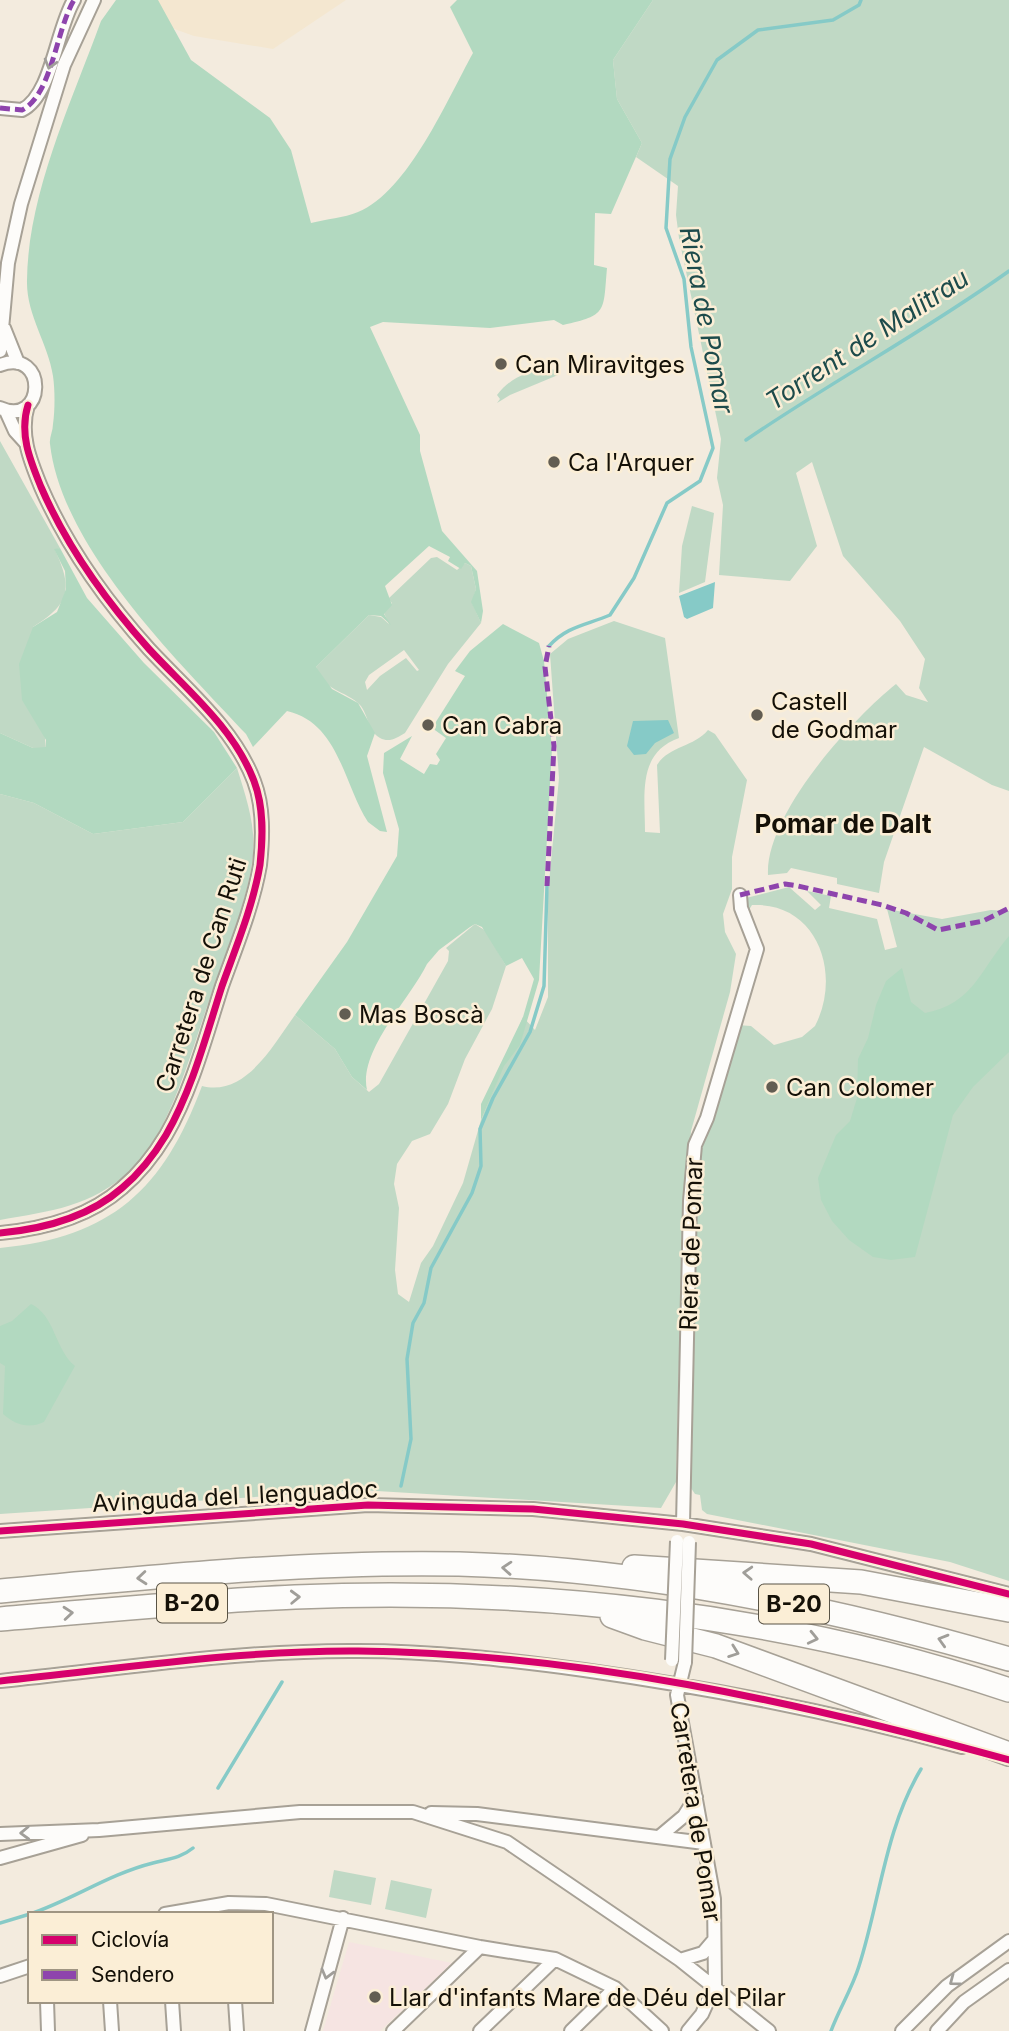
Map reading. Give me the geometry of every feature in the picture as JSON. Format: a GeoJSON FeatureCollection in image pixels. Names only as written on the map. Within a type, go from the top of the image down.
{"type":"FeatureCollection","features":[{"type":"Feature","properties":{"kind":"highway","name":"B-20"},"geometry":{"type":"LineString","coordinates":[[0,1591],[295,1566],[460,1564],[575,1573],[780,1601],[937,1638],[1009,1659]]}},
{"type":"Feature","properties":{"kind":"highway"},"geometry":{"type":"LineString","coordinates":[[575,1573],[638,1566],[807,1576],[909,1590],[1009,1610]]}},
{"type":"Feature","properties":{"kind":"highway","name":"B-20"},"geometry":{"type":"LineString","coordinates":[[0,1619],[297,1597],[438,1597],[576,1603],[811,1637],[1009,1690]]}},
{"type":"Feature","properties":{"kind":"highway"},"geometry":{"type":"LineString","coordinates":[[576,1603],[645,1628],[716,1646],[1009,1754]]}},
{"type":"Feature","properties":{"kind":"street"},"geometry":{"type":"LineString","coordinates":[[0,108],[22,110],[37,99],[65,15],[74,0]]}},
{"type":"Feature","properties":{"kind":"street"},"geometry":{"type":"LineString","coordinates":[[0,351],[8,263],[21,204],[64,65],[94,0]]}},
{"type":"Feature","properties":{"kind":"street"},"geometry":{"type":"LineString","coordinates":[[0,365],[18,363],[3,324]]}},
{"type":"Feature","properties":{"kind":"street","name":"Carretera de Can Ruti"},"geometry":{"type":"LineString","coordinates":[[18,363],[29,370],[36,381],[35,395],[28,405],[25,442]]}},
{"type":"Feature","properties":{"kind":"street"},"geometry":{"type":"LineString","coordinates":[[3,410],[19,410],[28,405]]}},
{"type":"Feature","properties":{"kind":"street","name":"Carretera de Can Ruti"},"geometry":{"type":"LineString","coordinates":[[0,1233],[49,1225],[106,1201],[128,1182],[155,1152],[176,1115],[228,969],[253,894],[262,832],[254,782],[234,742],[99,589],[51,509],[25,442],[3,410]]}},
{"type":"Feature","properties":{"kind":"street","name":"Riera de Pomar"},"geometry":{"type":"LineString","coordinates":[[683,1524],[690,1201],[695,1146],[707,1118],[757,949],[741,908],[740,895]]}},
{"type":"Feature","properties":{"kind":"street","name":"Avinguda del Llenguadoc"},"geometry":{"type":"LineString","coordinates":[[0,1531],[368,1506],[533,1509],[683,1524],[811,1544],[1009,1594]]}},
{"type":"Feature","properties":{"kind":"street","name":"Carretera de Pomar"},"geometry":{"type":"LineString","coordinates":[[683,1524],[678,1661],[684,1673],[678,1683],[714,1899],[715,1985],[702,2014],[688,2031]]}},
{"type":"Feature","properties":{"kind":"street"},"geometry":{"type":"LineString","coordinates":[[0,1681],[261,1654],[356,1651],[522,1662],[678,1683],[903,1731],[1009,1760]]}},
{"type":"Feature","properties":{"kind":"street"},"geometry":{"type":"LineString","coordinates":[[659,1837],[684,1816],[696,1797]]}},
{"type":"Feature","properties":{"kind":"street"},"geometry":{"type":"LineString","coordinates":[[0,1834],[99,1830],[300,1812],[414,1812],[477,1814],[704,1843]]}},
{"type":"Feature","properties":{"kind":"street"},"geometry":{"type":"LineString","coordinates":[[414,1812],[507,1842],[715,1985],[769,2031]]}},
{"type":"Feature","properties":{"kind":"street"},"geometry":{"type":"LineString","coordinates":[[0,1858],[99,1830]]}},
{"type":"Feature","properties":{"kind":"street"},"geometry":{"type":"LineString","coordinates":[[186,1912],[266,1904],[480,1947],[555,1959],[615,1988],[661,2031]]}},
{"type":"Feature","properties":{"kind":"street"},"geometry":{"type":"LineString","coordinates":[[312,2031],[343,1918]]}},
{"type":"Feature","properties":{"kind":"street","name":"Carretera de Pomar"},"geometry":{"type":"LineString","coordinates":[[680,1960],[703,1953],[714,1940]]}},
{"type":"Feature","properties":{"kind":"street"},"geometry":{"type":"LineString","coordinates":[[902,2031],[947,1986],[1009,1941]]}},
{"type":"Feature","properties":{"kind":"street"},"geometry":{"type":"LineString","coordinates":[[393,2031],[480,1947]]}},
{"type":"Feature","properties":{"kind":"street"},"geometry":{"type":"LineString","coordinates":[[480,2031],[555,1959]]}},
{"type":"Feature","properties":{"kind":"street"},"geometry":{"type":"LineString","coordinates":[[0,1976],[28,1967]]}},
{"type":"Feature","properties":{"kind":"street"},"geometry":{"type":"LineString","coordinates":[[937,2031],[964,2002],[1009,1970]]}},
{"type":"Feature","properties":{"kind":"street"},"geometry":{"type":"LineString","coordinates":[[571,2031],[615,1988]]}},
{"type":"Feature","properties":{"kind":"street"},"geometry":{"type":"LineString","coordinates":[[47,2003],[48,2031]]}},
{"type":"Feature","properties":{"kind":"street"},"geometry":{"type":"LineString","coordinates":[[110,2003],[112,2031]]}},
{"type":"Feature","properties":{"kind":"street"},"geometry":{"type":"LineString","coordinates":[[172,2003],[174,2031]]}},
{"type":"Feature","properties":{"kind":"street"},"geometry":{"type":"LineString","coordinates":[[235,2003],[237,2031]]}},
{"type":"Feature","properties":{"kind":"shaded area"},"geometry":{"type":"Polygon","coordinates":[[[155,0],[346,0],[273,49],[194,36],[166,26],[155,0]]]}},
{"type":"Feature","properties":{"kind":"shaded area","name":"Llar d'infants Mare de Déu del Pilar"},"geometry":{"type":"Polygon","coordinates":[[[349,1942],[452,1963],[380,2031],[323,2031],[349,1942]]]}},
{"type":"Feature","properties":{"kind":"green space"},"geometry":{"type":"Polygon","coordinates":[[[116,0],[158,0],[191,60],[270,118],[291,150],[311,223],[358,212],[394,185],[410,165],[439,118],[473,53],[450,7],[457,0],[653,0],[613,60],[617,99],[642,143],[611,214],[595,213],[594,265],[607,268],[603,303],[596,314],[563,325],[554,320],[490,328],[383,322],[370,327],[420,435],[420,451],[442,531],[477,571],[483,611],[481,623],[471,602],[476,589],[471,566],[465,563],[461,569],[448,561],[450,557],[429,546],[385,586],[392,605],[384,614],[391,625],[381,616],[369,615],[316,667],[332,689],[358,703],[375,733],[367,756],[387,832],[380,831],[368,822],[329,741],[318,728],[304,718],[287,711],[253,747],[246,734],[157,637],[99,562],[76,523],[59,483],[50,442],[54,413],[53,376],[30,305],[27,280],[29,247],[43,181],[65,115],[101,21],[116,0]]]}},
{"type":"Feature","properties":{"kind":"green space"},"geometry":{"type":"Polygon","coordinates":[[[653,0],[1009,0],[1009,791],[992,785],[924,747],[884,862],[879,893],[837,884],[837,878],[791,868],[787,873],[768,875],[771,851],[780,825],[814,770],[835,744],[896,684],[906,695],[928,702],[919,688],[925,659],[900,621],[843,556],[812,462],[796,473],[817,546],[790,581],[719,575],[723,505],[717,478],[721,439],[679,238],[676,215],[678,186],[636,157],[642,143],[617,99],[613,60],[653,0]]]}},
{"type":"Feature","properties":{"kind":"green space"},"geometry":{"type":"Polygon","coordinates":[[[548,369],[556,370],[558,375],[497,403],[500,399],[497,395],[513,380],[548,369]]]}},
{"type":"Feature","properties":{"kind":"green space"},"geometry":{"type":"Polygon","coordinates":[[[0,441],[60,548],[55,550],[66,585],[65,594],[55,611],[33,627],[46,748],[33,748],[0,733],[0,441]]]}},
{"type":"Feature","properties":{"kind":"green space"},"geometry":{"type":"Polygon","coordinates":[[[692,506],[714,513],[705,582],[679,593],[682,546],[692,506]]]}},
{"type":"Feature","properties":{"kind":"green space"},"geometry":{"type":"Polygon","coordinates":[[[60,548],[87,598],[144,663],[214,732],[237,768],[183,822],[93,834],[34,803],[0,794],[0,733],[33,748],[46,747],[46,740],[22,700],[19,664],[33,627],[57,612],[66,589],[65,571],[54,549],[60,548]]]}},
{"type":"Feature","properties":{"kind":"green space"},"geometry":{"type":"Polygon","coordinates":[[[437,557],[457,570],[465,563],[471,566],[476,589],[472,603],[481,623],[448,664],[405,733],[393,739],[383,739],[373,731],[360,705],[323,681],[316,667],[369,615],[381,617],[389,624],[384,613],[392,603],[388,599],[431,558],[437,557]],[[404,650],[369,675],[365,682],[367,690],[380,676],[406,658],[419,670],[404,650]]]}},
{"type":"Feature","properties":{"kind":"green space"},"geometry":{"type":"Polygon","coordinates":[[[614,621],[665,638],[679,738],[665,745],[650,765],[645,790],[645,832],[660,833],[657,765],[668,754],[696,740],[708,730],[715,734],[747,780],[732,857],[732,889],[723,914],[725,932],[736,954],[730,992],[691,1131],[681,1283],[676,1482],[661,1508],[360,1490],[0,1514],[0,1248],[73,1233],[103,1219],[128,1202],[170,1154],[202,1086],[232,1084],[245,1076],[268,1054],[295,1015],[335,1049],[352,1077],[369,1092],[379,1084],[448,961],[449,951],[446,948],[475,924],[486,931],[506,966],[492,1009],[465,1059],[448,1104],[430,1134],[412,1141],[397,1164],[394,1184],[399,1208],[395,1270],[398,1294],[409,1302],[421,1263],[433,1246],[463,1183],[481,1120],[523,1017],[535,1030],[548,997],[548,893],[559,778],[550,654],[568,639],[614,621]]]}},
{"type":"Feature","properties":{"kind":"green space"},"geometry":{"type":"Polygon","coordinates":[[[503,624],[539,643],[544,661],[552,749],[539,980],[520,1045],[504,1066],[481,1120],[481,1104],[523,1017],[534,979],[522,958],[506,966],[482,927],[475,924],[470,927],[439,950],[427,964],[378,1042],[366,1075],[367,1090],[352,1077],[335,1049],[295,1015],[347,942],[397,856],[399,829],[383,773],[384,753],[412,736],[400,759],[424,774],[430,764],[437,765],[440,760],[436,754],[446,738],[432,728],[465,676],[455,671],[470,651],[503,624]]]}},
{"type":"Feature","properties":{"kind":"green space"},"geometry":{"type":"Polygon","coordinates":[[[237,768],[250,811],[253,833],[250,874],[235,928],[188,1065],[157,1136],[131,1170],[101,1192],[70,1205],[0,1220],[0,794],[34,803],[93,834],[183,822],[237,768]]]}},
{"type":"Feature","properties":{"kind":"green space"},"geometry":{"type":"Polygon","coordinates":[[[789,887],[815,910],[821,905],[807,891],[831,896],[829,908],[877,919],[885,950],[897,947],[887,909],[942,919],[991,910],[1009,911],[1009,1581],[950,1562],[707,1514],[702,1510],[700,1495],[695,1494],[691,1488],[692,1288],[698,1156],[706,1139],[737,1025],[751,1026],[774,1045],[802,1037],[815,1026],[823,1006],[826,985],[824,964],[818,945],[808,928],[793,915],[775,907],[752,905],[747,913],[746,898],[789,887]]]}},
{"type":"Feature","properties":{"kind":"green space"},"geometry":{"type":"Polygon","coordinates":[[[1009,936],[1009,1052],[973,1087],[953,1115],[915,1257],[891,1260],[873,1257],[849,1240],[832,1221],[821,1200],[818,1178],[836,1135],[850,1121],[857,1098],[858,1059],[868,1038],[876,1005],[886,981],[902,968],[911,1002],[925,1013],[941,1009],[965,994],[1009,936]]]}},
{"type":"Feature","properties":{"kind":"green space"},"geometry":{"type":"Polygon","coordinates":[[[31,1304],[45,1316],[63,1351],[75,1366],[44,1422],[28,1425],[12,1421],[3,1414],[5,1366],[0,1363],[0,1326],[12,1321],[31,1304]]]}},
{"type":"Feature","properties":{"kind":"green space"},"geometry":{"type":"Polygon","coordinates":[[[334,1870],[376,1878],[371,1905],[329,1897],[334,1870]]]}},
{"type":"Feature","properties":{"kind":"green space"},"geometry":{"type":"Polygon","coordinates":[[[391,1880],[432,1889],[426,1918],[385,1909],[391,1880]]]}},
{"type":"Feature","properties":{"kind":"water"},"geometry":{"type":"Polygon","coordinates":[[[715,582],[713,608],[687,619],[684,617],[679,596],[715,582]]]}},
{"type":"Feature","properties":{"kind":"water"},"geometry":{"type":"Polygon","coordinates":[[[668,720],[674,733],[655,743],[646,754],[634,755],[627,746],[633,721],[668,720]]]}},
{"type":"Feature","properties":{"kind":"waterway","name":"Riera de Pomar"},"geometry":{"type":"LineString","coordinates":[[549,646],[570,630],[610,615],[634,578],[667,503],[700,481],[713,448],[691,347],[684,279],[666,228],[670,159],[685,117],[717,60],[758,30],[833,20],[859,5],[861,0]]}},
{"type":"Feature","properties":{"kind":"waterway","name":"Torrent de Malitrau"},"geometry":{"type":"LineString","coordinates":[[746,440],[1009,271]]}},
{"type":"Feature","properties":{"kind":"waterway","name":"Riera de Pomar"},"geometry":{"type":"LineString","coordinates":[[401,1486],[411,1439],[407,1359],[413,1323],[424,1303],[431,1268],[472,1193],[481,1166],[480,1129],[493,1098],[530,1032],[544,986],[547,886]]}},
{"type":"Feature","properties":{"kind":"waterway","name":"Riera de Pomar"},"geometry":{"type":"LineString","coordinates":[[218,1788],[282,1682]]}},
{"type":"Feature","properties":{"kind":"waterway"},"geometry":{"type":"LineString","coordinates":[[831,2031],[859,1966],[899,1816],[921,1769]]}},
{"type":"Feature","properties":{"kind":"waterway","name":"Riera de Pomar"},"geometry":{"type":"LineString","coordinates":[[35,1912],[121,1874],[179,1856],[193,1848]]}},
{"type":"Feature","properties":{"kind":"waterway","name":"Riera de Pomar"},"geometry":{"type":"LineString","coordinates":[[0,1923],[28,1915]]}},
{"type":"Feature","properties":{"kind":"marked path"},"geometry":{"type":"LineString","coordinates":[[0,108],[22,110],[40,91],[74,0]]}},
{"type":"Feature","properties":{"kind":"marked path"},"geometry":{"type":"LineString","coordinates":[[547,886],[554,746],[545,667],[549,646]]}},
{"type":"Feature","properties":{"kind":"marked path"},"geometry":{"type":"LineString","coordinates":[[740,895],[785,884],[798,886],[882,905],[906,913],[938,930],[983,921],[1009,908]]}},
{"type":"Feature","properties":{"kind":"cycle path"},"geometry":{"type":"LineString","coordinates":[[0,1233],[49,1225],[95,1207],[129,1182],[157,1150],[175,1118],[198,1062],[253,896],[262,844],[257,791],[234,744],[208,710],[149,649],[117,611],[75,552],[51,509],[25,437],[28,405]]}},
{"type":"Feature","properties":{"kind":"cycle path"},"geometry":{"type":"LineString","coordinates":[[0,1531],[368,1505],[533,1509],[683,1524],[811,1544],[1009,1594]]}},
{"type":"Feature","properties":{"kind":"cycle path"},"geometry":{"type":"LineString","coordinates":[[0,1681],[269,1654],[358,1651],[441,1654],[523,1661],[687,1684],[850,1719],[1009,1760]]}},
{"type":"Feature","properties":{"kind":"place","name":"Can Miravitges"},"geometry":{"type":"Point","coordinates":[501,364]}},
{"type":"Feature","properties":{"kind":"place","name":"Ca l'Arquer"},"geometry":{"type":"Point","coordinates":[554,462]}},
{"type":"Feature","properties":{"kind":"place","name":"Castell de Godmar"},"geometry":{"type":"Point","coordinates":[757,715]}},
{"type":"Feature","properties":{"kind":"place","name":"Can Cabra"},"geometry":{"type":"Point","coordinates":[428,725]}},
{"type":"Feature","properties":{"kind":"place","name":"Mas Boscà"},"geometry":{"type":"Point","coordinates":[345,1014]}},
{"type":"Feature","properties":{"kind":"place","name":"Can Colomer"},"geometry":{"type":"Point","coordinates":[772,1087]}},
{"type":"Feature","properties":{"kind":"place","name":"Llar d'infants Mare de Déu del Pilar"},"geometry":{"type":"Point","coordinates":[375,1997]}},
{"type":"Feature","properties":{"kind":"district","name":"Pomar de Dalt"},"geometry":{"type":"Point","coordinates":[843,823]}}]}
